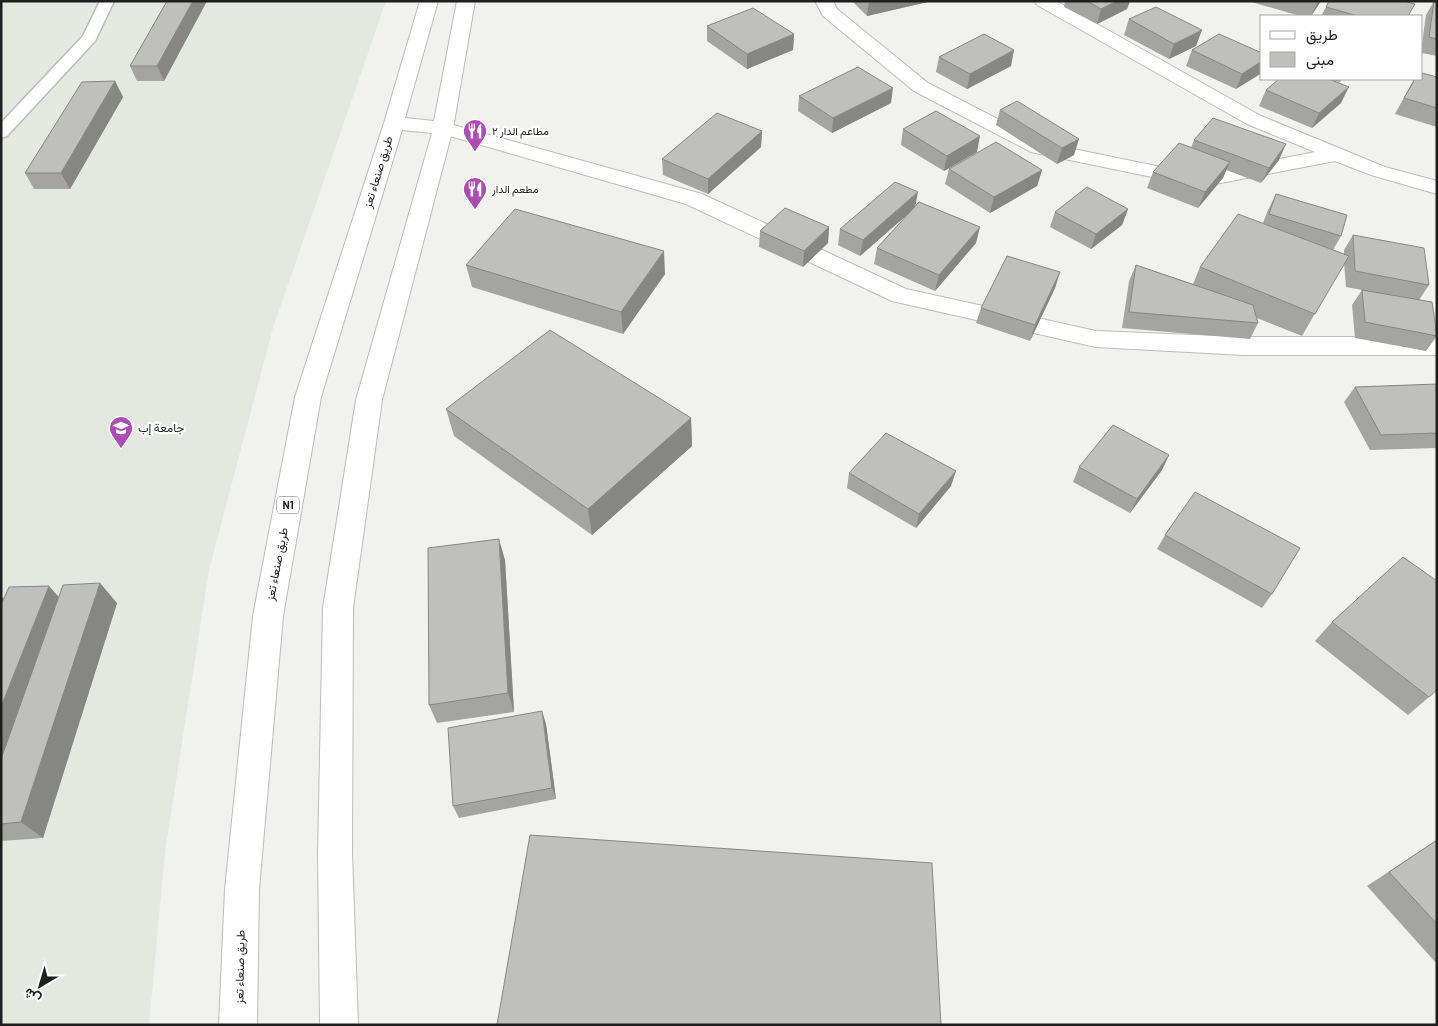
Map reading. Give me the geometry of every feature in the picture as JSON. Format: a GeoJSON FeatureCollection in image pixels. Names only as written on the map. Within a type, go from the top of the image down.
{"type":"FeatureCollection","features":[{"type":"Feature","properties":{"kind":"main road","name":"طريق صنعاء تعز"},"geometry":{"type":"LineString","coordinates":[[238,1025],[242,889],[268,616],[308,397],[394,123],[429,1]]}},
{"type":"Feature","properties":{"kind":"main road"},"geometry":{"type":"LineString","coordinates":[[339,1025],[335,853],[338,608],[370,400],[443,128],[466,1]]}},
{"type":"Feature","properties":{"kind":"main road"},"geometry":{"type":"LineString","coordinates":[[824,1],[829,12],[921,87],[1038,148],[1200,181],[1339,154]]}},
{"type":"Feature","properties":{"kind":"main road"},"geometry":{"type":"LineString","coordinates":[[1043,1],[1254,120],[1339,154],[1378,172],[1437,188]]}},
{"type":"Feature","properties":{"kind":"main road"},"geometry":{"type":"LineString","coordinates":[[394,123],[443,128],[694,199],[900,295],[1096,339],[1244,346],[1437,346]]}},
{"type":"Feature","properties":{"kind":"lane"},"geometry":{"type":"LineString","coordinates":[[1,133],[90,38],[107,1]]}},
{"type":"Feature","properties":{"kind":"shaded area","name":"جامعة إب"},"geometry":{"type":"Polygon","coordinates":[[[1,1],[386,1],[273,328],[209,570],[165,852],[149,1025],[1,1025],[1,1]]]}},
{"type":"Feature","properties":{"kind":"building"},"geometry":{"type":"Polygon","coordinates":[[[167,1],[193,1],[157,66],[130,66],[167,1]]]}},
{"type":"Feature","properties":{"kind":"building"},"geometry":{"type":"Polygon","coordinates":[[[1087,1],[1117,1],[1101,9],[1087,1]]]}},
{"type":"Feature","properties":{"kind":"building"},"geometry":{"type":"Polygon","coordinates":[[[1329,1],[1404,1],[1415,4],[1409,15],[1354,15],[1326,7],[1329,1]]]}},
{"type":"Feature","properties":{"kind":"building"},"geometry":{"type":"Polygon","coordinates":[[[1434,1],[1437,1],[1437,39],[1429,37],[1434,1]]]}},
{"type":"Feature","properties":{"kind":"building"},"geometry":{"type":"Polygon","coordinates":[[[1156,7],[1202,30],[1174,44],[1129,19],[1156,7]]]}},
{"type":"Feature","properties":{"kind":"building"},"geometry":{"type":"Polygon","coordinates":[[[753,8],[794,34],[747,54],[707,26],[753,8]]]}},
{"type":"Feature","properties":{"kind":"building"},"geometry":{"type":"Polygon","coordinates":[[[984,34],[1014,50],[970,74],[939,57],[984,34]]]}},
{"type":"Feature","properties":{"kind":"building"},"geometry":{"type":"Polygon","coordinates":[[[1219,34],[1260,52],[1260,62],[1242,74],[1192,50],[1219,34]]]}},
{"type":"Feature","properties":{"kind":"building"},"geometry":{"type":"Polygon","coordinates":[[[858,67],[893,88],[833,118],[799,96],[858,67]]]}},
{"type":"Feature","properties":{"kind":"building"},"geometry":{"type":"Polygon","coordinates":[[[1423,73],[1437,77],[1437,108],[1404,98],[1414,80],[1423,80],[1423,73]]]}},
{"type":"Feature","properties":{"kind":"building"},"geometry":{"type":"Polygon","coordinates":[[[1278,80],[1332,80],[1349,87],[1319,113],[1266,90],[1278,80]]]}},
{"type":"Feature","properties":{"kind":"building"},"geometry":{"type":"Polygon","coordinates":[[[115,81],[61,173],[25,173],[82,82],[115,81]]]}},
{"type":"Feature","properties":{"kind":"building"},"geometry":{"type":"Polygon","coordinates":[[[1017,101],[1079,139],[1062,148],[1000,110],[1017,101]]]}},
{"type":"Feature","properties":{"kind":"building"},"geometry":{"type":"Polygon","coordinates":[[[936,111],[980,136],[947,156],[903,129],[936,111]]]}},
{"type":"Feature","properties":{"kind":"building"},"geometry":{"type":"Polygon","coordinates":[[[717,113],[762,131],[708,179],[662,159],[717,113]]]}},
{"type":"Feature","properties":{"kind":"building"},"geometry":{"type":"Polygon","coordinates":[[[1213,118],[1286,144],[1269,168],[1194,140],[1213,118]]]}},
{"type":"Feature","properties":{"kind":"building"},"geometry":{"type":"Polygon","coordinates":[[[996,142],[1042,170],[994,197],[949,169],[996,142]]]}},
{"type":"Feature","properties":{"kind":"building"},"geometry":{"type":"Polygon","coordinates":[[[1179,143],[1230,162],[1205,192],[1153,172],[1179,143]]]}},
{"type":"Feature","properties":{"kind":"building"},"geometry":{"type":"Polygon","coordinates":[[[895,182],[918,192],[863,240],[840,229],[895,182]]]}},
{"type":"Feature","properties":{"kind":"building"},"geometry":{"type":"Polygon","coordinates":[[[1087,187],[1128,209],[1096,234],[1055,212],[1087,187]]]}},
{"type":"Feature","properties":{"kind":"building"},"geometry":{"type":"Polygon","coordinates":[[[1276,194],[1347,215],[1341,236],[1269,214],[1276,194]]]}},
{"type":"Feature","properties":{"kind":"building"},"geometry":{"type":"Polygon","coordinates":[[[919,202],[980,227],[939,275],[877,248],[919,202]]]}},
{"type":"Feature","properties":{"kind":"building"},"geometry":{"type":"Polygon","coordinates":[[[785,208],[829,227],[804,251],[760,231],[785,208]]]}},
{"type":"Feature","properties":{"kind":"building"},"geometry":{"type":"Polygon","coordinates":[[[515,209],[664,251],[621,312],[466,265],[515,209]]]}},
{"type":"Feature","properties":{"kind":"building"},"geometry":{"type":"Polygon","coordinates":[[[1238,214],[1349,256],[1315,314],[1200,267],[1238,214]]]}},
{"type":"Feature","properties":{"kind":"building"},"geometry":{"type":"Polygon","coordinates":[[[1353,235],[1424,248],[1429,285],[1355,271],[1353,235]]]}},
{"type":"Feature","properties":{"kind":"building"},"geometry":{"type":"Polygon","coordinates":[[[1007,256],[1060,272],[1035,325],[981,308],[1007,256]]]}},
{"type":"Feature","properties":{"kind":"building"},"geometry":{"type":"Polygon","coordinates":[[[1136,265],[1253,305],[1258,323],[1129,312],[1136,265]]]}},
{"type":"Feature","properties":{"kind":"building"},"geometry":{"type":"Polygon","coordinates":[[[1362,290],[1432,302],[1437,336],[1365,322],[1362,290]]]}},
{"type":"Feature","properties":{"kind":"building"},"geometry":{"type":"Polygon","coordinates":[[[550,330],[691,418],[588,509],[446,409],[550,330]]]}},
{"type":"Feature","properties":{"kind":"building"},"geometry":{"type":"Polygon","coordinates":[[[1437,384],[1437,433],[1381,435],[1355,387],[1437,384]]]}},
{"type":"Feature","properties":{"kind":"building"},"geometry":{"type":"Polygon","coordinates":[[[1113,425],[1169,455],[1137,499],[1079,467],[1113,425]]]}},
{"type":"Feature","properties":{"kind":"building"},"geometry":{"type":"Polygon","coordinates":[[[886,433],[956,471],[919,514],[849,473],[886,433]]]}},
{"type":"Feature","properties":{"kind":"building"},"geometry":{"type":"Polygon","coordinates":[[[1195,492],[1300,548],[1272,594],[1165,535],[1195,492]]]}},
{"type":"Feature","properties":{"kind":"building"},"geometry":{"type":"Polygon","coordinates":[[[499,539],[508,693],[429,705],[428,548],[499,539]]]}},
{"type":"Feature","properties":{"kind":"building"},"geometry":{"type":"Polygon","coordinates":[[[1403,557],[1437,581],[1437,690],[1429,697],[1332,622],[1403,557]]]}},
{"type":"Feature","properties":{"kind":"building"},"geometry":{"type":"Polygon","coordinates":[[[100,583],[21,822],[1,824],[1,759],[63,585],[100,583]]]}},
{"type":"Feature","properties":{"kind":"building"},"geometry":{"type":"Polygon","coordinates":[[[49,586],[1,707],[1,605],[9,587],[49,586]]]}},
{"type":"Feature","properties":{"kind":"building"},"geometry":{"type":"Polygon","coordinates":[[[542,711],[552,788],[453,806],[448,728],[542,711]]]}},
{"type":"Feature","properties":{"kind":"building"},"geometry":{"type":"Polygon","coordinates":[[[530,835],[932,863],[941,1025],[497,1025],[530,835]]]}},
{"type":"Feature","properties":{"kind":"building"},"geometry":{"type":"Polygon","coordinates":[[[1437,840],[1437,924],[1389,872],[1437,840]]]}},
{"type":"Feature","properties":{"kind":"place","name":"مطاعم الدار ٢"},"geometry":{"type":"Point","coordinates":[475,152]}},
{"type":"Feature","properties":{"kind":"place","name":"مطعم الدار"},"geometry":{"type":"Point","coordinates":[475,210]}},
{"type":"Feature","properties":{"kind":"place","name":"جامعة إب"},"geometry":{"type":"Point","coordinates":[121,449]}}]}
